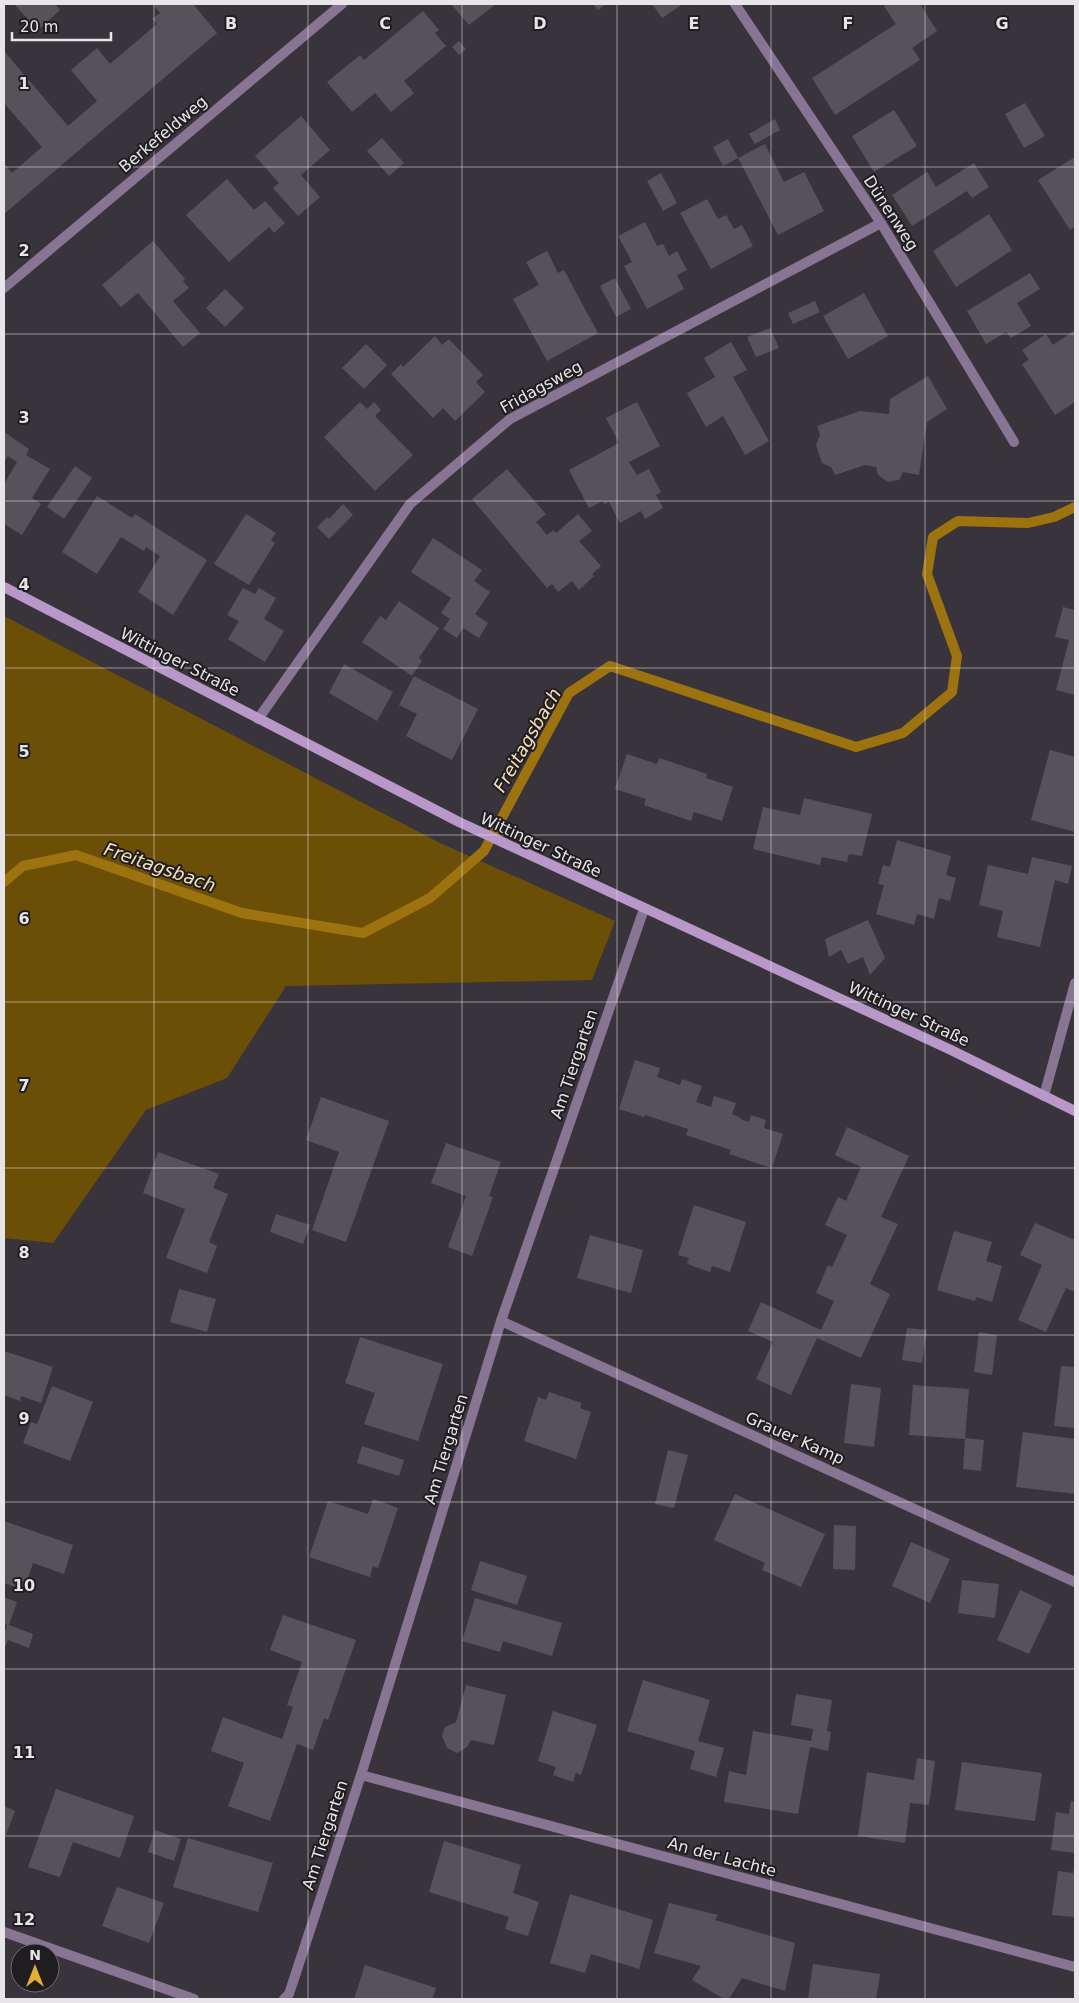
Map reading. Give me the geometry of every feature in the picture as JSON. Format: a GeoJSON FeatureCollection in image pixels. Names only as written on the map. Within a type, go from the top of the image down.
{"type":"FeatureCollection","features":[{"type":"Feature","properties":{"kind":"main road","name":"Wittinger Straße"},"geometry":{"type":"LineString","coordinates":[[4,587],[459,822],[951,1050],[1075,1111]]}},
{"type":"Feature","properties":{"kind":"street","name":"Berkefeldweg"},"geometry":{"type":"LineString","coordinates":[[4,288],[342,4]]}},
{"type":"Feature","properties":{"kind":"street","name":"Dünenweg"},"geometry":{"type":"LineString","coordinates":[[735,4],[881,223],[1014,442]]}},
{"type":"Feature","properties":{"kind":"street","name":"Fridagsweg"},"geometry":{"type":"LineString","coordinates":[[258,719],[410,504],[510,419],[881,223]]}},
{"type":"Feature","properties":{"kind":"street","name":"Am Tiergarten"},"geometry":{"type":"LineString","coordinates":[[284,1999],[289,1994],[361,1775],[502,1321],[644,909]]}},
{"type":"Feature","properties":{"kind":"street"},"geometry":{"type":"LineString","coordinates":[[1044,1096],[1075,982]]}},
{"type":"Feature","properties":{"kind":"street","name":"Grauer Kamp"},"geometry":{"type":"LineString","coordinates":[[502,1321],[1075,1582]]}},
{"type":"Feature","properties":{"kind":"street","name":"An der Lachte"},"geometry":{"type":"LineString","coordinates":[[361,1775],[1075,1967]]}},
{"type":"Feature","properties":{"kind":"street"},"geometry":{"type":"LineString","coordinates":[[4,1932],[194,1999]]}},
{"type":"Feature","properties":{"kind":"shaded area"},"geometry":{"type":"Polygon","coordinates":[[[4,616],[440,843],[615,921],[592,980],[286,986],[227,1078],[146,1110],[53,1243],[4,1238],[4,616]]]}},
{"type":"Feature","properties":{"kind":"building"},"geometry":{"type":"Polygon","coordinates":[[[14,4],[55,4],[60,10],[38,30],[14,4]]]}},
{"type":"Feature","properties":{"kind":"building"},"geometry":{"type":"Polygon","coordinates":[[[152,4],[193,4],[217,33],[4,214],[4,163],[12,173],[42,147],[4,103],[4,51],[68,126],[97,101],[71,70],[97,48],[110,64],[157,24],[152,19],[160,13],[152,4]]]}},
{"type":"Feature","properties":{"kind":"building"},"geometry":{"type":"Polygon","coordinates":[[[451,4],[496,4],[469,25],[451,4]]]}},
{"type":"Feature","properties":{"kind":"building"},"geometry":{"type":"Polygon","coordinates":[[[593,4],[606,4],[598,10],[593,4]]]}},
{"type":"Feature","properties":{"kind":"building"},"geometry":{"type":"Polygon","coordinates":[[[652,4],[683,4],[662,18],[652,4]]]}},
{"type":"Feature","properties":{"kind":"building"},"geometry":{"type":"Polygon","coordinates":[[[887,4],[920,4],[937,31],[912,48],[920,60],[835,115],[812,78],[896,24],[884,6],[887,4]]]}},
{"type":"Feature","properties":{"kind":"building"},"geometry":{"type":"Polygon","coordinates":[[[423,11],[439,30],[435,33],[446,46],[404,81],[414,93],[391,112],[375,93],[352,112],[327,82],[360,55],[364,60],[423,11]]]}},
{"type":"Feature","properties":{"kind":"building"},"geometry":{"type":"Polygon","coordinates":[[[459,41],[466,49],[459,55],[452,47],[459,41]]]}},
{"type":"Feature","properties":{"kind":"building"},"geometry":{"type":"Polygon","coordinates":[[[1025,103],[1045,136],[1024,148],[1005,114],[1025,103]]]}},
{"type":"Feature","properties":{"kind":"building"},"geometry":{"type":"Polygon","coordinates":[[[894,110],[917,146],[874,172],[852,136],[894,110]]]}},
{"type":"Feature","properties":{"kind":"building"},"geometry":{"type":"Polygon","coordinates":[[[301,116],[330,150],[301,175],[320,197],[298,216],[273,188],[279,183],[255,156],[301,116]]]}},
{"type":"Feature","properties":{"kind":"building"},"geometry":{"type":"Polygon","coordinates":[[[775,119],[780,130],[755,144],[749,134],[775,119]]]}},
{"type":"Feature","properties":{"kind":"building"},"geometry":{"type":"Polygon","coordinates":[[[382,138],[404,163],[389,176],[367,151],[382,138]]]}},
{"type":"Feature","properties":{"kind":"building"},"geometry":{"type":"Polygon","coordinates":[[[728,139],[738,158],[723,166],[713,147],[728,139]]]}},
{"type":"Feature","properties":{"kind":"building"},"geometry":{"type":"Polygon","coordinates":[[[765,144],[784,182],[804,172],[824,211],[778,235],[738,158],[765,144]]]}},
{"type":"Feature","properties":{"kind":"building"},"geometry":{"type":"Polygon","coordinates":[[[1075,157],[1075,227],[1070,230],[1038,180],[1075,157]]]}},
{"type":"Feature","properties":{"kind":"building"},"geometry":{"type":"Polygon","coordinates":[[[974,163],[989,187],[972,198],[967,191],[912,226],[892,195],[927,172],[936,187],[974,163]]]}},
{"type":"Feature","properties":{"kind":"building"},"geometry":{"type":"Polygon","coordinates":[[[661,173],[677,203],[663,211],[647,181],[661,173]]]}},
{"type":"Feature","properties":{"kind":"building"},"geometry":{"type":"Polygon","coordinates":[[[227,179],[254,210],[265,201],[285,223],[274,233],[269,227],[229,262],[186,215],[227,179]]]}},
{"type":"Feature","properties":{"kind":"building"},"geometry":{"type":"Polygon","coordinates":[[[707,199],[718,219],[726,215],[734,229],[742,225],[753,246],[711,269],[680,213],[707,199]]]}},
{"type":"Feature","properties":{"kind":"building"},"geometry":{"type":"Polygon","coordinates":[[[989,214],[1012,250],[956,287],[933,251],[989,214]]]}},
{"type":"Feature","properties":{"kind":"building"},"geometry":{"type":"Polygon","coordinates":[[[645,222],[657,246],[663,244],[669,256],[677,251],[687,270],[677,275],[684,289],[647,309],[624,266],[632,262],[618,236],[645,222]]]}},
{"type":"Feature","properties":{"kind":"building"},"geometry":{"type":"Polygon","coordinates":[[[153,241],[185,279],[183,281],[189,288],[173,301],[200,333],[183,347],[138,293],[121,307],[102,285],[153,241]]]}},
{"type":"Feature","properties":{"kind":"building"},"geometry":{"type":"Polygon","coordinates":[[[547,251],[558,273],[564,270],[598,333],[547,361],[513,299],[539,285],[526,262],[547,251]]]}},
{"type":"Feature","properties":{"kind":"building"},"geometry":{"type":"Polygon","coordinates":[[[1030,273],[1040,289],[1017,303],[1031,326],[1011,338],[1006,332],[986,344],[967,311],[1030,273]]]}},
{"type":"Feature","properties":{"kind":"building"},"geometry":{"type":"Polygon","coordinates":[[[615,278],[631,309],[616,317],[600,286],[615,278]]]}},
{"type":"Feature","properties":{"kind":"building"},"geometry":{"type":"Polygon","coordinates":[[[225,289],[244,308],[225,327],[206,308],[225,289]]]}},
{"type":"Feature","properties":{"kind":"building"},"geometry":{"type":"Polygon","coordinates":[[[864,293],[888,336],[848,359],[823,316],[864,293]]]}},
{"type":"Feature","properties":{"kind":"building"},"geometry":{"type":"Polygon","coordinates":[[[815,301],[820,312],[793,324],[788,313],[815,301]]]}},
{"type":"Feature","properties":{"kind":"building"},"geometry":{"type":"Polygon","coordinates":[[[770,328],[779,348],[756,357],[747,337],[770,328]]]}},
{"type":"Feature","properties":{"kind":"building"},"geometry":{"type":"Polygon","coordinates":[[[1075,330],[1075,402],[1055,415],[1022,364],[1029,360],[1022,350],[1046,334],[1053,345],[1075,330]]]}},
{"type":"Feature","properties":{"kind":"building"},"geometry":{"type":"Polygon","coordinates":[[[435,336],[442,345],[449,339],[483,375],[476,382],[485,392],[455,421],[443,408],[433,418],[391,374],[401,364],[403,367],[435,336]]]}},
{"type":"Feature","properties":{"kind":"building"},"geometry":{"type":"Polygon","coordinates":[[[731,342],[747,370],[733,377],[769,441],[745,455],[723,416],[706,427],[687,393],[715,377],[704,358],[731,342]]]}},
{"type":"Feature","properties":{"kind":"building"},"geometry":{"type":"Polygon","coordinates":[[[366,344],[387,365],[364,389],[342,368],[366,344]]]}},
{"type":"Feature","properties":{"kind":"building"},"geometry":{"type":"Polygon","coordinates":[[[928,376],[947,409],[927,422],[919,475],[903,472],[899,480],[888,482],[878,475],[876,467],[865,465],[835,475],[831,467],[822,463],[816,445],[820,435],[817,426],[860,411],[889,414],[890,399],[928,376]]]}},
{"type":"Feature","properties":{"kind":"building"},"geometry":{"type":"Polygon","coordinates":[[[360,402],[367,409],[374,402],[381,410],[375,416],[413,455],[375,491],[324,437],[360,402]]]}},
{"type":"Feature","properties":{"kind":"building"},"geometry":{"type":"Polygon","coordinates":[[[637,402],[660,446],[629,462],[637,475],[649,469],[661,492],[656,495],[663,508],[645,519],[641,511],[620,523],[609,502],[604,504],[603,501],[589,508],[569,470],[619,443],[606,418],[637,402]]]}},
{"type":"Feature","properties":{"kind":"building"},"geometry":{"type":"Polygon","coordinates":[[[4,432],[29,449],[26,455],[50,469],[32,498],[41,504],[22,535],[4,524],[4,484],[17,462],[8,456],[4,462],[4,432]]]}},
{"type":"Feature","properties":{"kind":"building"},"geometry":{"type":"Polygon","coordinates":[[[75,466],[92,478],[64,519],[47,507],[75,466]]]}},
{"type":"Feature","properties":{"kind":"building"},"geometry":{"type":"Polygon","coordinates":[[[507,469],[546,514],[536,522],[547,535],[554,530],[556,533],[578,514],[592,531],[579,541],[601,566],[592,574],[594,576],[579,590],[572,581],[558,592],[552,584],[547,588],[472,499],[507,469]]]}},
{"type":"Feature","properties":{"kind":"building"},"geometry":{"type":"Polygon","coordinates":[[[97,496],[132,518],[135,514],[207,560],[173,615],[138,592],[160,556],[146,547],[144,551],[121,537],[97,574],[62,552],[97,496]]]}},
{"type":"Feature","properties":{"kind":"building"},"geometry":{"type":"Polygon","coordinates":[[[343,504],[353,515],[329,539],[317,527],[327,517],[329,519],[343,504]]]}},
{"type":"Feature","properties":{"kind":"building"},"geometry":{"type":"Polygon","coordinates":[[[246,514],[276,533],[271,540],[275,543],[249,585],[214,564],[246,514]]]}},
{"type":"Feature","properties":{"kind":"building"},"geometry":{"type":"Polygon","coordinates":[[[433,538],[482,570],[474,581],[490,592],[475,614],[488,623],[479,638],[463,628],[457,638],[443,629],[450,619],[441,613],[451,598],[411,572],[433,538]]]}},
{"type":"Feature","properties":{"kind":"building"},"geometry":{"type":"Polygon","coordinates":[[[243,588],[255,594],[259,588],[276,598],[264,619],[284,631],[265,662],[228,639],[239,621],[227,615],[243,588]]]}},
{"type":"Feature","properties":{"kind":"building"},"geometry":{"type":"Polygon","coordinates":[[[399,601],[439,628],[419,658],[422,661],[412,676],[362,642],[380,616],[386,620],[399,601]]]}},
{"type":"Feature","properties":{"kind":"building"},"geometry":{"type":"Polygon","coordinates":[[[1063,607],[1075,610],[1075,695],[1056,690],[1069,640],[1055,637],[1063,607]]]}},
{"type":"Feature","properties":{"kind":"building"},"geometry":{"type":"Polygon","coordinates":[[[344,664],[393,692],[377,721],[329,693],[344,664]]]}},
{"type":"Feature","properties":{"kind":"building"},"geometry":{"type":"Polygon","coordinates":[[[414,676],[478,709],[452,760],[406,736],[417,714],[399,705],[414,676]]]}},
{"type":"Feature","properties":{"kind":"building"},"geometry":{"type":"Polygon","coordinates":[[[1050,750],[1075,757],[1075,832],[1031,820],[1050,750]]]}},
{"type":"Feature","properties":{"kind":"building"},"geometry":{"type":"Polygon","coordinates":[[[627,754],[657,764],[659,758],[707,774],[706,778],[733,787],[722,821],[694,812],[691,821],[644,805],[646,799],[615,789],[627,754]]]}},
{"type":"Feature","properties":{"kind":"building"},"geometry":{"type":"Polygon","coordinates":[[[804,798],[872,814],[862,856],[849,854],[847,862],[822,857],[820,865],[753,849],[763,807],[800,815],[804,798]]]}},
{"type":"Feature","properties":{"kind":"building"},"geometry":{"type":"Polygon","coordinates":[[[897,840],[951,856],[946,875],[956,878],[950,901],[939,898],[934,919],[917,914],[914,925],[876,914],[884,885],[878,884],[883,865],[890,867],[897,840]]]}},
{"type":"Feature","properties":{"kind":"building"},"geometry":{"type":"Polygon","coordinates":[[[1032,857],[1072,866],[1068,884],[1055,880],[1040,947],[997,937],[1003,911],[979,905],[988,865],[1028,874],[1032,857]]]}},
{"type":"Feature","properties":{"kind":"building"},"geometry":{"type":"Polygon","coordinates":[[[868,920],[885,958],[870,975],[863,957],[848,964],[841,950],[829,957],[825,939],[868,920]]]}},
{"type":"Feature","properties":{"kind":"building"},"geometry":{"type":"Polygon","coordinates":[[[635,1060],[660,1068],[657,1077],[680,1085],[682,1079],[702,1086],[696,1102],[711,1107],[714,1096],[736,1103],[732,1114],[740,1119],[749,1122],[751,1115],[766,1120],[764,1128],[783,1134],[772,1168],[729,1154],[731,1150],[686,1135],[688,1129],[619,1109],[635,1060]]]}},
{"type":"Feature","properties":{"kind":"building"},"geometry":{"type":"Polygon","coordinates":[[[321,1097],[389,1121],[346,1242],[312,1230],[339,1152],[306,1140],[321,1097]]]}},
{"type":"Feature","properties":{"kind":"building"},"geometry":{"type":"Polygon","coordinates":[[[847,1127],[909,1156],[881,1217],[898,1224],[870,1284],[890,1294],[861,1358],[817,1338],[791,1395],[756,1379],[773,1342],[748,1331],[761,1302],[821,1330],[834,1301],[816,1293],[828,1265],[832,1267],[847,1235],[825,1225],[838,1197],[846,1201],[861,1167],[835,1155],[847,1127]]]}},
{"type":"Feature","properties":{"kind":"building"},"geometry":{"type":"Polygon","coordinates":[[[446,1143],[501,1162],[489,1196],[493,1197],[472,1256],[448,1247],[466,1196],[431,1183],[446,1143]]]}},
{"type":"Feature","properties":{"kind":"building"},"geometry":{"type":"Polygon","coordinates":[[[158,1152],[219,1174],[213,1188],[228,1194],[209,1242],[217,1246],[207,1273],[166,1258],[185,1209],[143,1193],[158,1152]]]}},
{"type":"Feature","properties":{"kind":"building"},"geometry":{"type":"Polygon","coordinates":[[[694,1205],[746,1222],[730,1272],[712,1266],[710,1272],[687,1264],[689,1258],[678,1255],[694,1205]]]}},
{"type":"Feature","properties":{"kind":"building"},"geometry":{"type":"Polygon","coordinates":[[[276,1214],[310,1225],[303,1244],[270,1232],[276,1214]]]}},
{"type":"Feature","properties":{"kind":"building"},"geometry":{"type":"Polygon","coordinates":[[[1035,1223],[1075,1240],[1075,1292],[1066,1288],[1046,1332],[1018,1320],[1042,1265],[1020,1255],[1035,1223]]]}},
{"type":"Feature","properties":{"kind":"building"},"geometry":{"type":"Polygon","coordinates":[[[954,1231],[992,1242],[986,1261],[1002,1266],[992,1302],[976,1297],[975,1301],[937,1290],[954,1231]]]}},
{"type":"Feature","properties":{"kind":"building"},"geometry":{"type":"Polygon","coordinates":[[[590,1235],[643,1250],[631,1293],[577,1278],[590,1235]]]}},
{"type":"Feature","properties":{"kind":"building"},"geometry":{"type":"Polygon","coordinates":[[[179,1289],[216,1299],[207,1332],[170,1322],[179,1289]]]}},
{"type":"Feature","properties":{"kind":"building"},"geometry":{"type":"Polygon","coordinates":[[[907,1328],[927,1330],[922,1363],[902,1360],[907,1328]]]}},
{"type":"Feature","properties":{"kind":"building"},"geometry":{"type":"Polygon","coordinates":[[[979,1332],[997,1335],[992,1375],[974,1372],[979,1332]]]}},
{"type":"Feature","properties":{"kind":"building"},"geometry":{"type":"Polygon","coordinates":[[[360,1337],[443,1364],[418,1441],[364,1424],[375,1393],[345,1383],[360,1337]]]}},
{"type":"Feature","properties":{"kind":"building"},"geometry":{"type":"Polygon","coordinates":[[[4,1351],[53,1367],[41,1403],[21,1396],[20,1401],[4,1395],[4,1351]]]}},
{"type":"Feature","properties":{"kind":"building"},"geometry":{"type":"Polygon","coordinates":[[[1061,1366],[1075,1367],[1075,1428],[1054,1426],[1061,1366]]]}},
{"type":"Feature","properties":{"kind":"building"},"geometry":{"type":"Polygon","coordinates":[[[851,1384],[881,1388],[874,1447],[844,1443],[851,1384]]]}},
{"type":"Feature","properties":{"kind":"building"},"geometry":{"type":"Polygon","coordinates":[[[913,1385],[969,1389],[965,1439],[909,1435],[913,1385]]]}},
{"type":"Feature","properties":{"kind":"building"},"geometry":{"type":"Polygon","coordinates":[[[52,1386],[93,1402],[70,1461],[23,1443],[31,1422],[37,1424],[52,1386]]]}},
{"type":"Feature","properties":{"kind":"building"},"geometry":{"type":"Polygon","coordinates":[[[549,1392],[582,1403],[580,1408],[591,1412],[576,1459],[524,1441],[538,1397],[546,1400],[549,1392]]]}},
{"type":"Feature","properties":{"kind":"building"},"geometry":{"type":"Polygon","coordinates":[[[1023,1432],[1075,1439],[1075,1494],[1016,1487],[1023,1432]]]}},
{"type":"Feature","properties":{"kind":"building"},"geometry":{"type":"Polygon","coordinates":[[[965,1438],[984,1440],[981,1471],[963,1469],[965,1438]]]}},
{"type":"Feature","properties":{"kind":"building"},"geometry":{"type":"Polygon","coordinates":[[[362,1446],[404,1460],[399,1476],[357,1463],[362,1446]]]}},
{"type":"Feature","properties":{"kind":"building"},"geometry":{"type":"Polygon","coordinates":[[[668,1450],[688,1455],[674,1508],[655,1504],[668,1450]]]}},
{"type":"Feature","properties":{"kind":"building"},"geometry":{"type":"Polygon","coordinates":[[[735,1494],[825,1534],[801,1587],[762,1570],[765,1563],[714,1540],[735,1494]]]}},
{"type":"Feature","properties":{"kind":"building"},"geometry":{"type":"Polygon","coordinates":[[[373,1499],[398,1508],[378,1568],[373,1566],[370,1577],[309,1557],[328,1501],[368,1514],[373,1499]]]}},
{"type":"Feature","properties":{"kind":"building"},"geometry":{"type":"Polygon","coordinates":[[[4,1521],[73,1545],[64,1574],[33,1563],[24,1590],[4,1583],[4,1521]]]}},
{"type":"Feature","properties":{"kind":"building"},"geometry":{"type":"Polygon","coordinates":[[[834,1525],[856,1526],[855,1570],[833,1569],[834,1525]]]}},
{"type":"Feature","properties":{"kind":"building"},"geometry":{"type":"Polygon","coordinates":[[[911,1542],[950,1559],[930,1603],[892,1586],[911,1542]]]}},
{"type":"Feature","properties":{"kind":"building"},"geometry":{"type":"Polygon","coordinates":[[[480,1561],[527,1576],[517,1605],[471,1590],[480,1561]]]}},
{"type":"Feature","properties":{"kind":"building"},"geometry":{"type":"Polygon","coordinates":[[[962,1580],[999,1584],[995,1618],[958,1613],[962,1580]]]}},
{"type":"Feature","properties":{"kind":"building"},"geometry":{"type":"Polygon","coordinates":[[[1020,1590],[1052,1605],[1029,1654],[997,1640],[1020,1590]]]}},
{"type":"Feature","properties":{"kind":"building"},"geometry":{"type":"Polygon","coordinates":[[[4,1597],[17,1602],[9,1625],[33,1634],[29,1648],[8,1640],[4,1650],[4,1634],[7,1625],[4,1624],[4,1597]]]}},
{"type":"Feature","properties":{"kind":"building"},"geometry":{"type":"Polygon","coordinates":[[[475,1598],[562,1623],[552,1656],[503,1641],[500,1652],[462,1641],[475,1598]]]}},
{"type":"Feature","properties":{"kind":"building"},"geometry":{"type":"Polygon","coordinates":[[[283,1615],[356,1640],[328,1720],[324,1718],[313,1750],[297,1744],[270,1821],[228,1806],[244,1763],[211,1751],[223,1717],[282,1739],[293,1707],[287,1705],[302,1662],[270,1650],[283,1615]]]}},
{"type":"Feature","properties":{"kind":"building"},"geometry":{"type":"Polygon","coordinates":[[[643,1680],[710,1700],[698,1741],[724,1748],[716,1777],[690,1769],[695,1751],[627,1731],[643,1680]]]}},
{"type":"Feature","properties":{"kind":"building"},"geometry":{"type":"Polygon","coordinates":[[[466,1685],[506,1695],[494,1745],[471,1740],[467,1747],[457,1753],[447,1748],[442,1736],[445,1727],[456,1722],[466,1685]]]}},
{"type":"Feature","properties":{"kind":"building"},"geometry":{"type":"Polygon","coordinates":[[[796,1694],[832,1700],[827,1731],[831,1732],[828,1751],[810,1747],[798,1814],[724,1802],[729,1771],[746,1775],[753,1731],[811,1741],[813,1729],[791,1725],[796,1694]]]}},
{"type":"Feature","properties":{"kind":"building"},"geometry":{"type":"Polygon","coordinates":[[[553,1711],[597,1725],[581,1775],[576,1773],[573,1782],[553,1775],[556,1767],[538,1761],[553,1711]]]}},
{"type":"Feature","properties":{"kind":"building"},"geometry":{"type":"Polygon","coordinates":[[[917,1758],[935,1761],[929,1805],[910,1803],[905,1843],[858,1836],[867,1772],[914,1780],[917,1758]]]}},
{"type":"Feature","properties":{"kind":"building"},"geometry":{"type":"Polygon","coordinates":[[[962,1762],[1042,1773],[1035,1821],[955,1810],[962,1762]]]}},
{"type":"Feature","properties":{"kind":"building"},"geometry":{"type":"Polygon","coordinates":[[[56,1789],[134,1816],[120,1858],[73,1842],[60,1877],[28,1867],[56,1789]]]}},
{"type":"Feature","properties":{"kind":"building"},"geometry":{"type":"Polygon","coordinates":[[[1071,1801],[1075,1802],[1075,1853],[1051,1850],[1056,1812],[1069,1814],[1071,1801]]]}},
{"type":"Feature","properties":{"kind":"building"},"geometry":{"type":"Polygon","coordinates":[[[4,1806],[15,1811],[4,1840],[4,1806]]]}},
{"type":"Feature","properties":{"kind":"building"},"geometry":{"type":"Polygon","coordinates":[[[155,1830],[181,1839],[174,1861],[148,1852],[155,1830]]]}},
{"type":"Feature","properties":{"kind":"building"},"geometry":{"type":"Polygon","coordinates":[[[188,1838],[273,1863],[258,1912],[173,1887],[188,1838]]]}},
{"type":"Feature","properties":{"kind":"building"},"geometry":{"type":"Polygon","coordinates":[[[444,1841],[521,1865],[513,1893],[539,1902],[528,1936],[505,1929],[509,1917],[429,1892],[444,1841]]]}},
{"type":"Feature","properties":{"kind":"building"},"geometry":{"type":"Polygon","coordinates":[[[1074,1866],[1075,1917],[1052,1915],[1058,1871],[1073,1873],[1074,1866]]]}},
{"type":"Feature","properties":{"kind":"building"},"geometry":{"type":"Polygon","coordinates":[[[117,1887],[164,1903],[149,1943],[102,1926],[117,1887]]]}},
{"type":"Feature","properties":{"kind":"building"},"geometry":{"type":"Polygon","coordinates":[[[570,1894],[653,1920],[639,1969],[591,1954],[585,1973],[550,1963],[570,1894]]]}},
{"type":"Feature","properties":{"kind":"building"},"geometry":{"type":"Polygon","coordinates":[[[669,1903],[718,1915],[715,1920],[795,1943],[785,1991],[742,1978],[729,1999],[724,1999],[692,1980],[701,1966],[654,1953],[669,1903]]]}},
{"type":"Feature","properties":{"kind":"building"},"geometry":{"type":"Polygon","coordinates":[[[813,1964],[880,1974],[876,1999],[808,1999],[813,1964]]]}},
{"type":"Feature","properties":{"kind":"building"},"geometry":{"type":"Polygon","coordinates":[[[365,1965],[436,1988],[432,1999],[354,1999],[365,1965]]]}},
{"type":"Feature","properties":{"kind":"waterway","name":"Freitagsbach"},"geometry":{"type":"LineString","coordinates":[[4,882],[23,866],[76,855],[242,913],[363,933],[430,898],[484,851],[569,693],[610,666],[856,747],[903,733],[952,692],[957,656],[927,574],[933,537],[958,521],[1028,523],[1054,517],[1075,507]]}}]}
